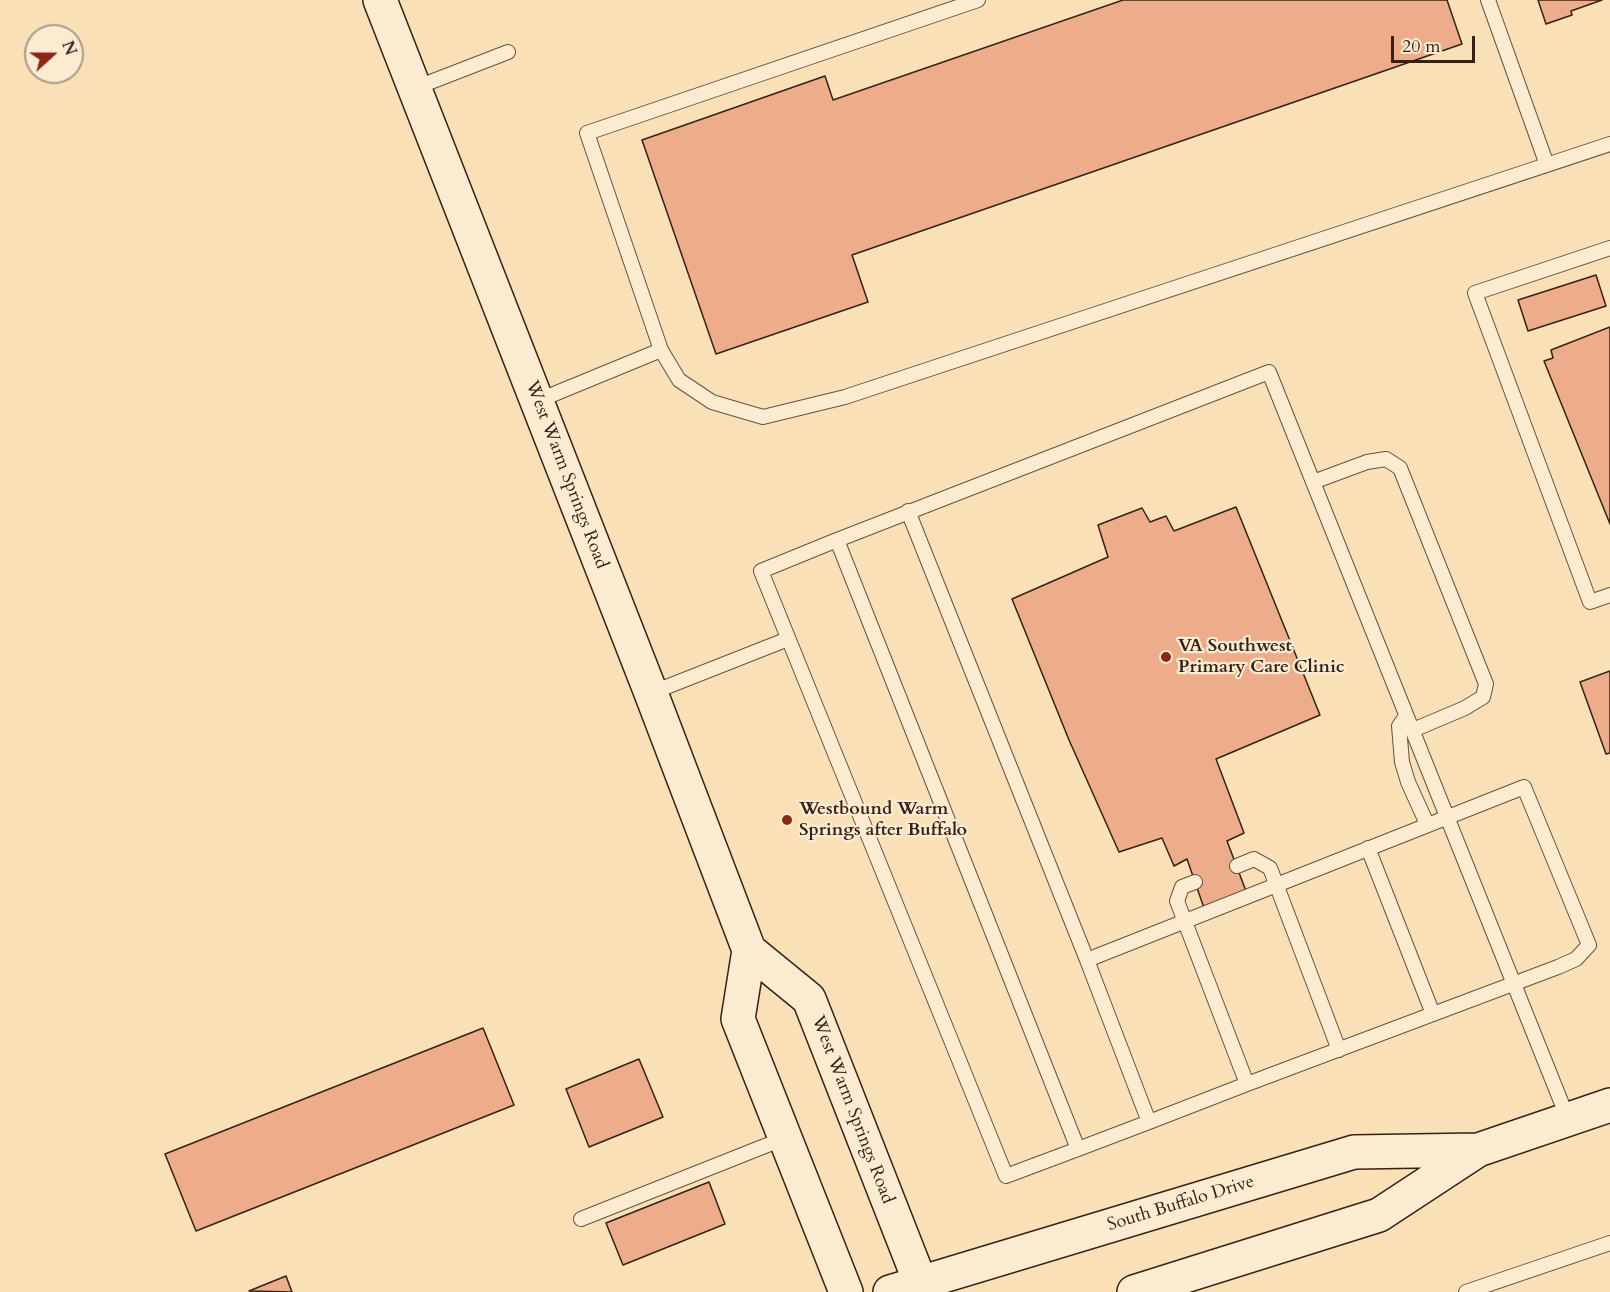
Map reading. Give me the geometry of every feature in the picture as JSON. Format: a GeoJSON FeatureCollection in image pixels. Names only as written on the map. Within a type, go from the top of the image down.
{"type":"FeatureCollection","features":[{"type":"Feature","properties":{"kind":"main road","name":"West Warm Springs Road"},"geometry":{"type":"LineString","coordinates":[[380,0],[749,950],[808,999],[911,1288]]}},
{"type":"Feature","properties":{"kind":"main road","name":"West Warm Springs Road"},"geometry":{"type":"LineString","coordinates":[[749,950],[738,1019],[846,1292]]}},
{"type":"Feature","properties":{"kind":"main road","name":"South Buffalo Drive"},"geometry":{"type":"LineString","coordinates":[[1134,1292],[1379,1215],[1478,1150],[1610,1105]]}},
{"type":"Feature","properties":{"kind":"main road","name":"South Buffalo Drive"},"geometry":{"type":"LineString","coordinates":[[911,1288],[1354,1152],[1478,1150]]}},
{"type":"Feature","properties":{"kind":"lane"},"geometry":{"type":"LineString","coordinates":[[978,0],[587,133],[661,350],[679,380],[712,402],[763,417],[856,393],[1610,144]]}},
{"type":"Feature","properties":{"kind":"lane"},"geometry":{"type":"LineString","coordinates":[[1488,0],[1547,165]]}},
{"type":"Feature","properties":{"kind":"lane"},"geometry":{"type":"LineString","coordinates":[[415,88],[508,52]]}},
{"type":"Feature","properties":{"kind":"lane"},"geometry":{"type":"LineString","coordinates":[[1610,248],[1475,293],[1590,602],[1610,595]]}},
{"type":"Feature","properties":{"kind":"lane"},"geometry":{"type":"LineString","coordinates":[[537,400],[661,350]]}},
{"type":"Feature","properties":{"kind":"lane"},"geometry":{"type":"LineString","coordinates":[[1088,960],[1446,816],[1524,786],[1589,945],[1576,959],[1513,983],[1339,1050],[1006,1176],[761,570],[1269,372],[1446,816],[1513,983],[1568,1119]]}},
{"type":"Feature","properties":{"kind":"lane"},"geometry":{"type":"LineString","coordinates":[[1313,482],[1367,462],[1386,459],[1400,468],[1486,684],[1482,697],[1465,708],[1413,730]]}},
{"type":"Feature","properties":{"kind":"lane"},"geometry":{"type":"LineString","coordinates":[[908,512],[1088,960],[1149,1122]]}},
{"type":"Feature","properties":{"kind":"lane"},"geometry":{"type":"LineString","coordinates":[[837,540],[1078,1149]]}},
{"type":"Feature","properties":{"kind":"lane"},"geometry":{"type":"LineString","coordinates":[[651,693],[788,639]]}},
{"type":"Feature","properties":{"kind":"lane"},"geometry":{"type":"LineString","coordinates":[[1406,716],[1399,726],[1402,762],[1408,782],[1427,824]]}},
{"type":"Feature","properties":{"kind":"lane"},"geometry":{"type":"LineString","coordinates":[[1368,848],[1433,1014]]}},
{"type":"Feature","properties":{"kind":"lane"},"geometry":{"type":"LineString","coordinates":[[1237,866],[1254,859],[1270,868],[1339,1050]]}},
{"type":"Feature","properties":{"kind":"lane"},"geometry":{"type":"LineString","coordinates":[[1195,882],[1182,887],[1178,901],[1247,1084]]}},
{"type":"Feature","properties":{"kind":"lane"},"geometry":{"type":"LineString","coordinates":[[581,1219],[785,1138]]}},
{"type":"Feature","properties":{"kind":"lane"},"geometry":{"type":"LineString","coordinates":[[1466,1292],[1610,1243]]}},
{"type":"Feature","properties":{"kind":"building"},"geometry":{"type":"Polygon","coordinates":[[[1123,0],[1447,0],[1462,44],[852,255],[868,302],[716,354],[642,140],[825,76],[833,100],[1123,0]]]}},
{"type":"Feature","properties":{"kind":"building"},"geometry":{"type":"Polygon","coordinates":[[[1538,0],[1602,0],[1571,11],[1572,15],[1546,24],[1538,0]]]}},
{"type":"Feature","properties":{"kind":"building"},"geometry":{"type":"Polygon","coordinates":[[[1596,275],[1606,306],[1528,331],[1518,300],[1596,275]]]}},
{"type":"Feature","properties":{"kind":"building"},"geometry":{"type":"Polygon","coordinates":[[[1610,327],[1610,524],[1544,361],[1553,358],[1551,350],[1610,327]]]}},
{"type":"Feature","properties":{"kind":"building","name":"VA Southwest Primary Care Clinic"},"geometry":{"type":"Polygon","coordinates":[[[1236,507],[1320,715],[1216,759],[1244,833],[1227,841],[1246,891],[1204,908],[1187,859],[1174,866],[1162,838],[1119,852],[1069,740],[1012,599],[1108,557],[1098,525],[1142,508],[1150,522],[1166,516],[1174,531],[1236,507]]]}},
{"type":"Feature","properties":{"kind":"building"},"geometry":{"type":"Polygon","coordinates":[[[1610,671],[1610,753],[1606,754],[1580,682],[1610,671]]]}},
{"type":"Feature","properties":{"kind":"building"},"geometry":{"type":"Polygon","coordinates":[[[483,1028],[514,1105],[196,1231],[165,1154],[483,1028]]]}},
{"type":"Feature","properties":{"kind":"building"},"geometry":{"type":"Polygon","coordinates":[[[639,1059],[663,1117],[589,1147],[566,1089],[639,1059]]]}},
{"type":"Feature","properties":{"kind":"building"},"geometry":{"type":"Polygon","coordinates":[[[709,1182],[725,1224],[623,1265],[606,1223],[709,1182]]]}},
{"type":"Feature","properties":{"kind":"building"},"geometry":{"type":"Polygon","coordinates":[[[286,1276],[292,1292],[249,1291],[286,1276]]]}},
{"type":"Feature","properties":{"kind":"place","name":"VA Southwest Primary Care Clinic"},"geometry":{"type":"Point","coordinates":[1166,657]}},
{"type":"Feature","properties":{"kind":"place","name":"Westbound Warm Springs after Buffalo"},"geometry":{"type":"Point","coordinates":[787,820]}}]}
